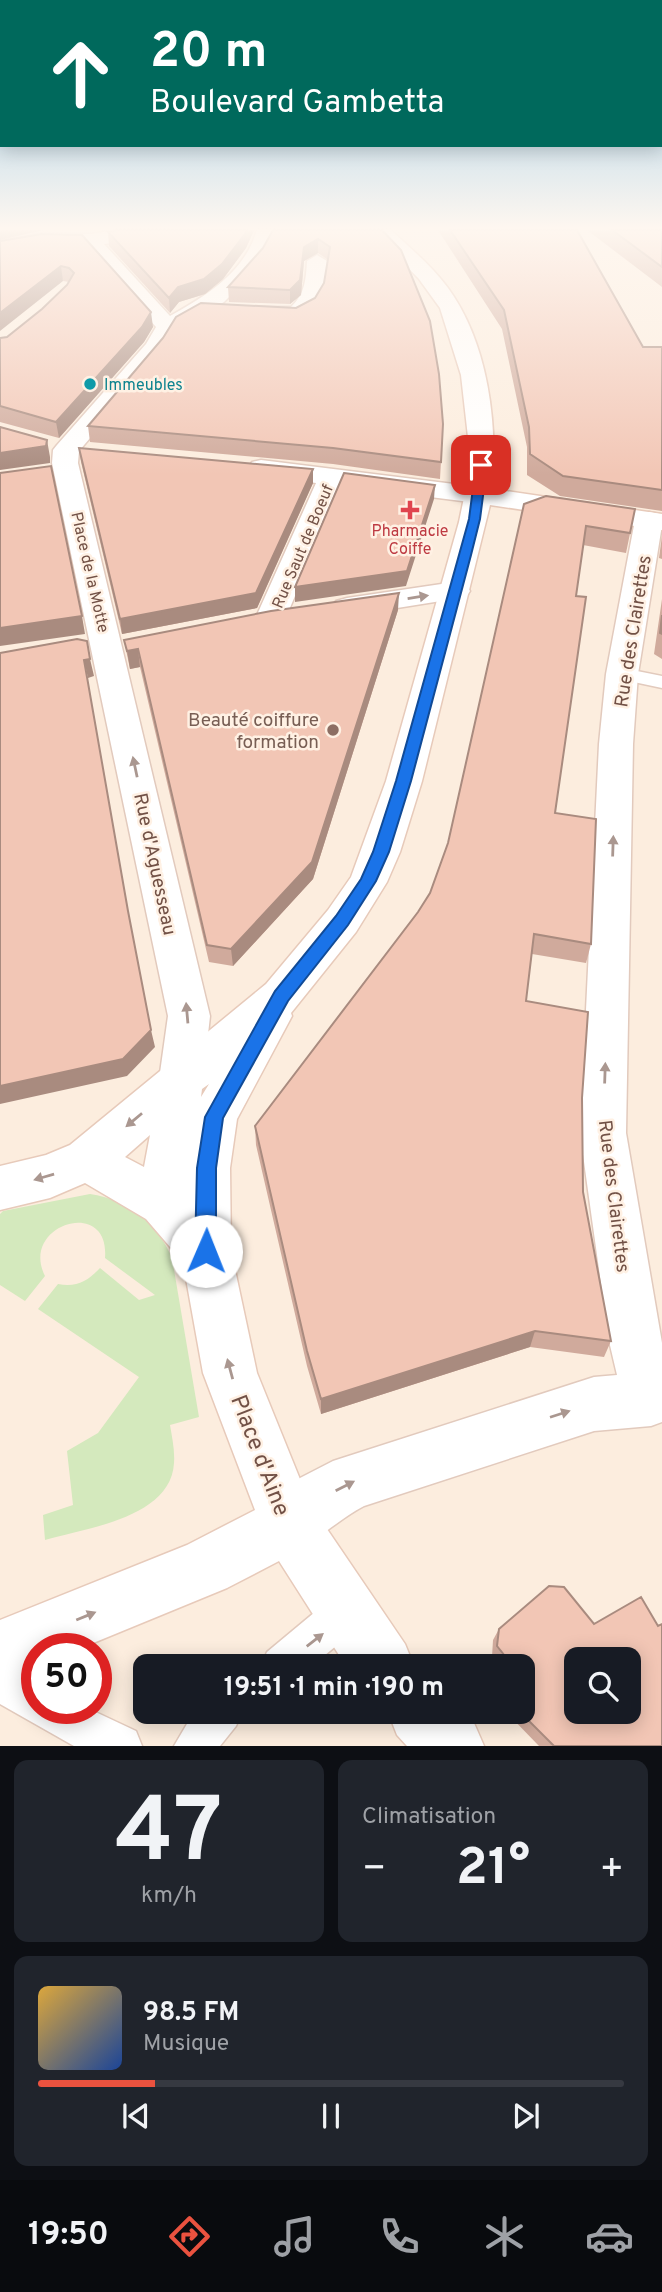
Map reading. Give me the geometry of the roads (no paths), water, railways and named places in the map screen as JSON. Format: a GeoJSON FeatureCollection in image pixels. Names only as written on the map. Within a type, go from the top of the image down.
{"type":"FeatureCollection","features":[{"type":"Feature","properties":{"kind":"street"},"geometry":{"type":"LineString","coordinates":[[155,311],[167,326]]}},
{"type":"Feature","properties":{"kind":"street"},"geometry":{"type":"LineString","coordinates":[[54,460],[148,356],[167,326],[190,311]]}},
{"type":"Feature","properties":{"kind":"street"},"geometry":{"type":"LineString","coordinates":[[244,311],[296,314],[299,311]]}},
{"type":"Feature","properties":{"kind":"street"},"geometry":{"type":"LineString","coordinates":[[0,1188],[50,1176],[87,1160],[282,996],[342,921],[368,881],[404,781],[474,519],[478,495],[481,465],[480,422],[466,352],[450,311]]}},
{"type":"Feature","properties":{"kind":"street"},"geometry":{"type":"LineString","coordinates":[[54,460],[93,452]]}},
{"type":"Feature","properties":{"kind":"street","name":"Place de la Motte"},"geometry":{"type":"LineString","coordinates":[[54,460],[108,645]]}},
{"type":"Feature","properties":{"kind":"street"},"geometry":{"type":"LineString","coordinates":[[240,466],[333,475],[656,521]]}},
{"type":"Feature","properties":{"kind":"street","name":"Rue Saut de Boeuf"},"geometry":{"type":"LineString","coordinates":[[333,475],[282,616],[455,591]]}},
{"type":"Feature","properties":{"kind":"street","name":"Rue des Clairettes"},"geometry":{"type":"LineString","coordinates":[[289,1524],[320,1499],[353,1481],[594,1404],[657,1402],[635,1341],[603,1133],[616,744],[642,678],[656,521]]}},
{"type":"Feature","properties":{"kind":"street","name":"Rue d'Aguesseau"},"geometry":{"type":"LineString","coordinates":[[108,645],[190,1016],[163,1203]]}},
{"type":"Feature","properties":{"kind":"street","name":"Place d'Aine"},"geometry":{"type":"LineString","coordinates":[[0,1651],[206,1567],[289,1524],[230,1373],[206,1251],[206,1168],[214,1117],[282,996]]}},
{"type":"Feature","properties":{"kind":"street"},"geometry":{"type":"LineString","coordinates":[[87,1160],[163,1203],[206,1251]]}},
{"type":"Feature","properties":{"kind":"street"},"geometry":{"type":"LineString","coordinates":[[289,1524],[324,1581],[375,1654]]}},
{"type":"Feature","properties":{"kind":"street"},"geometry":{"type":"LineString","coordinates":[[431,1724],[451,1746]]}},
{"type":"Feature","properties":{"kind":"lane"},"geometry":{"type":"LineString","coordinates":[[295,1654],[347,1611]]}},
{"type":"Feature","properties":{"kind":"lane"},"geometry":{"type":"LineString","coordinates":[[0,1682],[21,1694]]}},
{"type":"Feature","properties":{"kind":"lane"},"geometry":{"type":"LineString","coordinates":[[74,1724],[121,1746]]}},
{"type":"Feature","properties":{"kind":"lane"},"geometry":{"type":"LineString","coordinates":[[195,1746],[210,1724]]}},
{"type":"Feature","properties":{"kind":"place","name":"Immeubles"},"geometry":{"type":"Point","coordinates":[90,384]}},
{"type":"Feature","properties":{"kind":"place","name":"Pharmacie Coiffe"},"geometry":{"type":"Point","coordinates":[410,510]}},
{"type":"Feature","properties":{"kind":"place","name":"Beauté coiffure formation"},"geometry":{"type":"Point","coordinates":[333,730]}}]}
